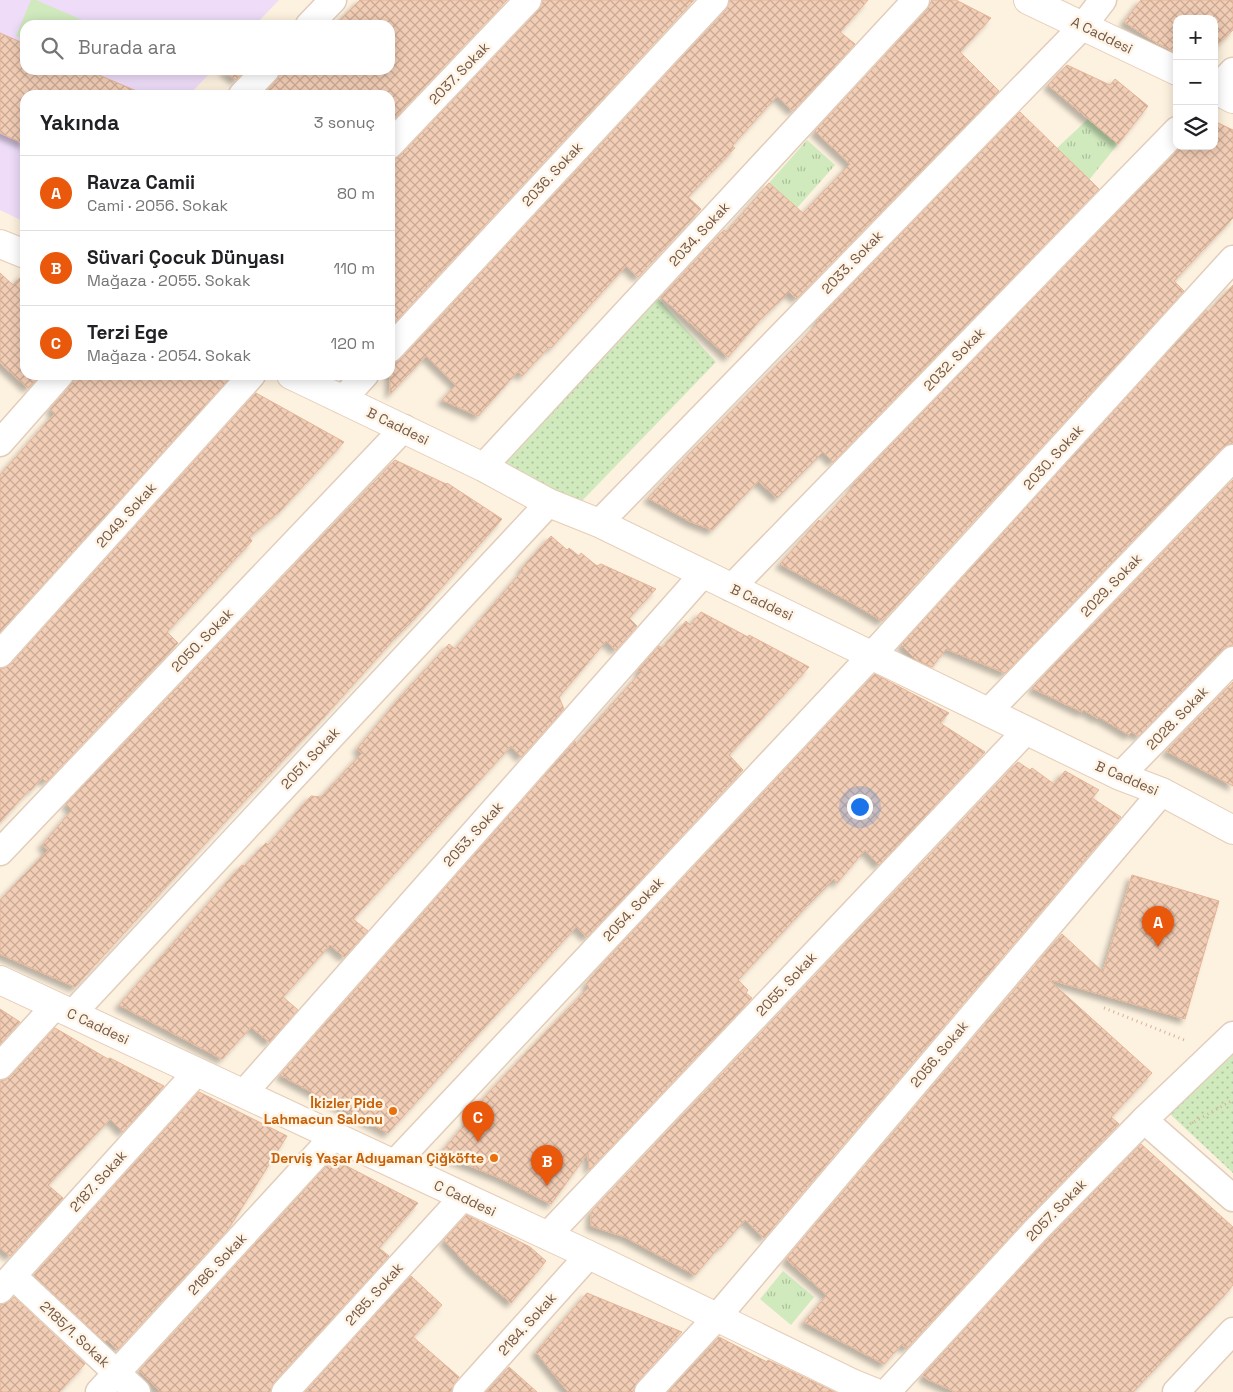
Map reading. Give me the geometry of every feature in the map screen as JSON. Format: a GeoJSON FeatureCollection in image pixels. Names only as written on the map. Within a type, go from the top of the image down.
{"type":"FeatureCollection","features":[{"type":"Feature","properties":{"kind":"street"},"geometry":{"type":"LineString","coordinates":[[314,20],[333,0]]}},
{"type":"Feature","properties":{"kind":"street","name":"2037. Sokak"},"geometry":{"type":"LineString","coordinates":[[395,140],[528,0]]}},
{"type":"Feature","properties":{"kind":"street","name":"2036. Sokak"},"geometry":{"type":"LineString","coordinates":[[395,343],[715,0]]}},
{"type":"Feature","properties":{"kind":"street","name":"2034. Sokak"},"geometry":{"type":"LineString","coordinates":[[483,467],[916,0]]}},
{"type":"Feature","properties":{"kind":"street","name":"A Caddesi"},"geometry":{"type":"LineString","coordinates":[[1028,0],[1173,69]]}},
{"type":"Feature","properties":{"kind":"street","name":"2033. Sokak"},"geometry":{"type":"LineString","coordinates":[[599,523],[1083,26],[1103,0]]}},
{"type":"Feature","properties":{"kind":"street"},"geometry":{"type":"LineString","coordinates":[[247,90],[261,75]]}},
{"type":"Feature","properties":{"kind":"street","name":"2032. Sokak"},"geometry":{"type":"LineString","coordinates":[[731,588],[1173,134]]}},
{"type":"Feature","properties":{"kind":"street"},"geometry":{"type":"LineString","coordinates":[[0,244],[20,252]]}},
{"type":"Feature","properties":{"kind":"street","name":"2030. Sokak"},"geometry":{"type":"LineString","coordinates":[[872,654],[1233,259]]}},
{"type":"Feature","properties":{"kind":"street"},"geometry":{"type":"LineString","coordinates":[[0,443],[56,380]]}},
{"type":"Feature","properties":{"kind":"street","name":"2049. Sokak"},"geometry":{"type":"LineString","coordinates":[[0,654],[247,380]]}},
{"type":"Feature","properties":{"kind":"street","name":"B Caddesi"},"geometry":{"type":"LineString","coordinates":[[301,380],[483,467],[549,503],[599,523],[1120,776],[1162,792],[1233,830]]}},
{"type":"Feature","properties":{"kind":"street"},"geometry":{"type":"LineString","coordinates":[[342,400],[360,380]]}},
{"type":"Feature","properties":{"kind":"street","name":"2050. Sokak"},"geometry":{"type":"LineString","coordinates":[[0,852],[404,428]]}},
{"type":"Feature","properties":{"kind":"street","name":"2029. Sokak"},"geometry":{"type":"LineString","coordinates":[[988,712],[1233,458]]}},
{"type":"Feature","properties":{"kind":"street","name":"2051. Sokak"},"geometry":{"type":"LineString","coordinates":[[0,1066],[63,1010],[549,503]]}},
{"type":"Feature","properties":{"kind":"street","name":"2053. Sokak"},"geometry":{"type":"LineString","coordinates":[[243,1094],[703,574]]}},
{"type":"Feature","properties":{"kind":"street","name":"2054. Sokak"},"geometry":{"type":"LineString","coordinates":[[394,1164],[872,654]]}},
{"type":"Feature","properties":{"kind":"street","name":"2028. Sokak"},"geometry":{"type":"LineString","coordinates":[[1120,776],[1233,660]]}},
{"type":"Feature","properties":{"kind":"street","name":"2055. Sokak"},"geometry":{"type":"LineString","coordinates":[[547,1236],[1026,731]]}},
{"type":"Feature","properties":{"kind":"street","name":"2056. Sokak"},"geometry":{"type":"LineString","coordinates":[[648,1392],[716,1317],[1162,792]]}},
{"type":"Feature","properties":{"kind":"street","name":"C Caddesi"},"geometry":{"type":"LineString","coordinates":[[0,980],[589,1255],[858,1389]]}},
{"type":"Feature","properties":{"kind":"street","name":"2057. Sokak"},"geometry":{"type":"LineString","coordinates":[[887,1392],[1036,1230],[1144,1120],[1224,1043]]}},
{"type":"Feature","properties":{"kind":"street","name":"2187. Sokak"},"geometry":{"type":"LineString","coordinates":[[7,1283],[196,1073]]}},
{"type":"Feature","properties":{"kind":"street"},"geometry":{"type":"LineString","coordinates":[[1144,1120],[1233,1198]]}},
{"type":"Feature","properties":{"kind":"street","name":"2186. Sokak"},"geometry":{"type":"LineString","coordinates":[[99,1392],[334,1136]]}},
{"type":"Feature","properties":{"kind":"street","name":"2185. Sokak"},"geometry":{"type":"LineString","coordinates":[[285,1392],[462,1196]]}},
{"type":"Feature","properties":{"kind":"street","name":"2184. Sokak"},"geometry":{"type":"LineString","coordinates":[[466,1392],[589,1255]]}},
{"type":"Feature","properties":{"kind":"street","name":"2185/1. Sokak"},"geometry":{"type":"LineString","coordinates":[[7,1283],[117,1373],[137,1392]]}},
{"type":"Feature","properties":{"kind":"street"},"geometry":{"type":"LineString","coordinates":[[1176,1392],[1233,1331]]}},
{"type":"Feature","properties":{"kind":"path"},"geometry":{"type":"LineString","coordinates":[[1104,1008],[1224,1043]]}},
{"type":"Feature","properties":{"kind":"path"},"geometry":{"type":"LineString","coordinates":[[1165,1137],[1233,1100]]}},
{"type":"Feature","properties":{"kind":"shaded area"},"geometry":{"type":"Polygon","coordinates":[[[0,0],[279,0],[260,20],[20,20],[20,75],[208,75],[194,90],[20,90],[20,220],[0,210],[0,0]]]}},
{"type":"Feature","properties":{"kind":"green space"},"geometry":{"type":"Polygon","coordinates":[[[31,0],[36,0],[82,20],[23,20],[31,0]]]}},
{"type":"Feature","properties":{"kind":"green space"},"geometry":{"type":"Polygon","coordinates":[[[20,26],[20,38],[16,36],[20,26]]]}},
{"type":"Feature","properties":{"kind":"green space"},"geometry":{"type":"Polygon","coordinates":[[[1088,119],[1118,144],[1089,180],[1057,148],[1088,119]]]}},
{"type":"Feature","properties":{"kind":"green space"},"geometry":{"type":"Polygon","coordinates":[[[807,140],[835,165],[797,208],[769,183],[807,140]]]}},
{"type":"Feature","properties":{"kind":"green space"},"geometry":{"type":"Polygon","coordinates":[[[653,293],[716,362],[579,504],[495,465],[653,293]]]}},
{"type":"Feature","properties":{"kind":"green space"},"geometry":{"type":"Polygon","coordinates":[[[1233,1045],[1233,1173],[1170,1114],[1233,1045]]]}},
{"type":"Feature","properties":{"kind":"green space"},"geometry":{"type":"Polygon","coordinates":[[[783,1271],[814,1297],[791,1325],[760,1299],[783,1271]]]}},
{"type":"Feature","properties":{"kind":"building"},"geometry":{"type":"Polygon","coordinates":[[[360,0],[507,0],[395,118],[395,90],[268,90],[279,75],[395,75],[395,20],[340,20],[360,0]]]}},
{"type":"Feature","properties":{"kind":"building"},"geometry":{"type":"Polygon","coordinates":[[[543,0],[694,0],[395,322],[395,159],[401,155],[539,10],[543,0]]]}},
{"type":"Feature","properties":{"kind":"building"},"geometry":{"type":"Polygon","coordinates":[[[730,0],[868,0],[840,32],[855,44],[793,111],[777,96],[732,146],[735,148],[688,197],[701,209],[638,277],[626,266],[551,348],[549,347],[522,376],[518,371],[478,416],[442,400],[456,385],[426,356],[390,394],[390,380],[395,380],[395,363],[401,359],[726,10],[730,0]]]}},
{"type":"Feature","properties":{"kind":"building"},"geometry":{"type":"Polygon","coordinates":[[[932,0],[956,0],[991,18],[960,52],[999,91],[796,299],[789,292],[759,321],[728,357],[661,297],[724,230],[726,232],[769,183],[803,213],[850,164],[815,131],[927,10],[932,0]]]}},
{"type":"Feature","properties":{"kind":"building"},"geometry":{"type":"Polygon","coordinates":[[[1141,0],[1233,0],[1233,30],[1218,44],[1218,15],[1173,15],[1173,51],[1124,22],[1141,0]]]}},
{"type":"Feature","properties":{"kind":"building"},"geometry":{"type":"Polygon","coordinates":[[[0,33],[20,42],[20,75],[99,75],[134,90],[20,90],[20,142],[0,133],[0,33]]]}},
{"type":"Feature","properties":{"kind":"building"},"geometry":{"type":"Polygon","coordinates":[[[1067,65],[1110,85],[1115,79],[1148,106],[1118,144],[1048,85],[1067,65]]]}},
{"type":"Feature","properties":{"kind":"building"},"geometry":{"type":"Polygon","coordinates":[[[230,75],[240,75],[236,80],[230,75]]]}},
{"type":"Feature","properties":{"kind":"building"},"geometry":{"type":"Polygon","coordinates":[[[1020,112],[1099,189],[833,462],[823,452],[777,498],[758,481],[712,530],[689,521],[648,498],[818,323],[816,321],[1020,112]]]}},
{"type":"Feature","properties":{"kind":"building"},"geometry":{"type":"Polygon","coordinates":[[[1218,123],[1233,130],[1233,218],[1174,281],[1184,291],[882,621],[780,564],[819,520],[821,522],[854,486],[853,484],[1178,150],[1218,150],[1218,123]]]}},
{"type":"Feature","properties":{"kind":"building"},"geometry":{"type":"Polygon","coordinates":[[[0,273],[13,285],[20,278],[20,380],[35,380],[28,388],[0,363],[0,273]]]}},
{"type":"Feature","properties":{"kind":"building"},"geometry":{"type":"Polygon","coordinates":[[[1233,285],[1233,443],[1222,448],[1005,673],[946,649],[932,667],[915,659],[901,645],[1206,310],[1208,312],[1233,285]]]}},
{"type":"Feature","properties":{"kind":"building"},"geometry":{"type":"Polygon","coordinates":[[[73,380],[228,380],[0,632],[0,475],[55,413],[50,409],[71,385],[73,380]]]}},
{"type":"Feature","properties":{"kind":"building"},"geometry":{"type":"Polygon","coordinates":[[[256,393],[344,442],[280,511],[249,537],[252,541],[167,632],[178,643],[46,782],[42,778],[0,822],[0,669],[11,664],[256,393]]]}},
{"type":"Feature","properties":{"kind":"building"},"geometry":{"type":"Polygon","coordinates":[[[395,460],[447,483],[502,519],[414,619],[233,813],[75,987],[0,954],[0,900],[48,850],[42,845],[72,810],[66,804],[395,460]]]}},
{"type":"Feature","properties":{"kind":"building"},"geometry":{"type":"Polygon","coordinates":[[[1233,480],[1233,645],[1222,650],[1139,736],[1132,732],[1129,735],[1099,717],[1097,718],[1084,710],[1082,712],[1032,688],[1233,480]]]}},
{"type":"Feature","properties":{"kind":"building"},"geometry":{"type":"Polygon","coordinates":[[[551,536],[567,550],[569,548],[579,556],[581,553],[597,566],[601,564],[656,589],[629,618],[637,626],[616,650],[606,641],[559,697],[564,709],[521,757],[511,746],[353,919],[368,931],[344,957],[330,945],[283,997],[298,1010],[269,1042],[251,1027],[222,1059],[119,1005],[242,865],[244,866],[266,843],[268,845],[311,796],[321,797],[362,753],[357,749],[402,695],[449,644],[455,649],[551,536]]]}},
{"type":"Feature","properties":{"kind":"building"},"geometry":{"type":"Polygon","coordinates":[[[701,612],[809,667],[729,755],[743,770],[587,937],[576,927],[388,1133],[280,1075],[575,741],[576,744],[641,672],[638,670],[659,646],[662,648],[686,621],[690,625],[701,612]]]}},
{"type":"Feature","properties":{"kind":"building"},"geometry":{"type":"Polygon","coordinates":[[[875,674],[949,713],[940,723],[985,752],[879,865],[865,850],[837,883],[834,879],[808,905],[738,980],[748,990],[746,993],[752,998],[589,1170],[588,1153],[551,1204],[500,1178],[440,1154],[482,1104],[482,1101],[491,1090],[589,987],[586,984],[609,957],[875,674]]]}},
{"type":"Feature","properties":{"kind":"building"},"geometry":{"type":"Polygon","coordinates":[[[1233,682],[1233,786],[1166,751],[1233,682]]]}},
{"type":"Feature","properties":{"kind":"building"},"geometry":{"type":"Polygon","coordinates":[[[1018,762],[1030,770],[1032,768],[1054,784],[1065,771],[1099,790],[1092,798],[1121,817],[764,1238],[745,1220],[695,1275],[625,1237],[591,1226],[591,1212],[1018,762]]]}},
{"type":"Feature","properties":{"kind":"building"},"geometry":{"type":"Polygon","coordinates":[[[1132,875],[1219,901],[1185,1019],[1048,979],[1152,1073],[1111,1117],[1119,1124],[1025,1220],[906,1349],[902,1344],[884,1364],[804,1322],[827,1295],[786,1259],[1062,934],[1103,972],[1132,875]]]}},
{"type":"Feature","properties":{"kind":"building"},"geometry":{"type":"Polygon","coordinates":[[[0,1009],[20,1022],[0,1044],[0,1009]]]}},
{"type":"Feature","properties":{"kind":"building"},"geometry":{"type":"Polygon","coordinates":[[[55,1028],[108,1059],[110,1058],[164,1086],[123,1132],[110,1119],[48,1185],[63,1198],[10,1256],[0,1248],[0,1081],[11,1076],[55,1028]]]}},
{"type":"Feature","properties":{"kind":"building"},"geometry":{"type":"Polygon","coordinates":[[[199,1092],[287,1136],[229,1228],[117,1350],[107,1340],[105,1342],[34,1275],[199,1092]]]}},
{"type":"Feature","properties":{"kind":"building"},"geometry":{"type":"Polygon","coordinates":[[[1141,1144],[1233,1227],[1233,1285],[1222,1298],[1133,1392],[955,1392],[925,1378],[923,1375],[1047,1240],[1141,1144]]]}},
{"type":"Feature","properties":{"kind":"building"},"geometry":{"type":"Polygon","coordinates":[[[333,1159],[418,1203],[379,1248],[389,1256],[274,1382],[270,1392],[160,1392],[139,1371],[333,1159]]]}},
{"type":"Feature","properties":{"kind":"building"},"geometry":{"type":"Polygon","coordinates":[[[467,1215],[530,1247],[546,1261],[511,1303],[471,1269],[444,1240],[467,1215]]]}},
{"type":"Feature","properties":{"kind":"building"},"geometry":{"type":"Polygon","coordinates":[[[411,1276],[442,1305],[413,1337],[459,1377],[451,1392],[305,1392],[411,1276]]]}},
{"type":"Feature","properties":{"kind":"building"},"geometry":{"type":"Polygon","coordinates":[[[587,1293],[682,1332],[637,1382],[633,1392],[568,1392],[536,1352],[587,1293]]]}},
{"type":"Feature","properties":{"kind":"building"},"geometry":{"type":"Polygon","coordinates":[[[14,1297],[85,1364],[59,1392],[0,1392],[0,1305],[5,1304],[14,1297]]]}},
{"type":"Feature","properties":{"kind":"building"},"geometry":{"type":"Polygon","coordinates":[[[719,1337],[767,1362],[768,1360],[835,1392],[668,1392],[719,1337]]]}},
{"type":"Feature","properties":{"kind":"building"},"geometry":{"type":"Polygon","coordinates":[[[509,1367],[537,1392],[486,1392],[509,1367]]]}},
{"type":"Feature","properties":{"kind":"place","name":"Ravza Camii"},"geometry":{"type":"Point","coordinates":[1158,947]}},
{"type":"Feature","properties":{"kind":"place","name":"İkizler Pide Lahmacun Salonu"},"geometry":{"type":"Point","coordinates":[393,1111]}},
{"type":"Feature","properties":{"kind":"place","name":"Terzi Ege"},"geometry":{"type":"Point","coordinates":[478,1142]}},
{"type":"Feature","properties":{"kind":"place","name":"Derviş Yaşar Adıyaman Çiğköfte"},"geometry":{"type":"Point","coordinates":[494,1158]}},
{"type":"Feature","properties":{"kind":"place","name":"Süvari Çocuk Dünyası"},"geometry":{"type":"Point","coordinates":[547,1186]}}]}
